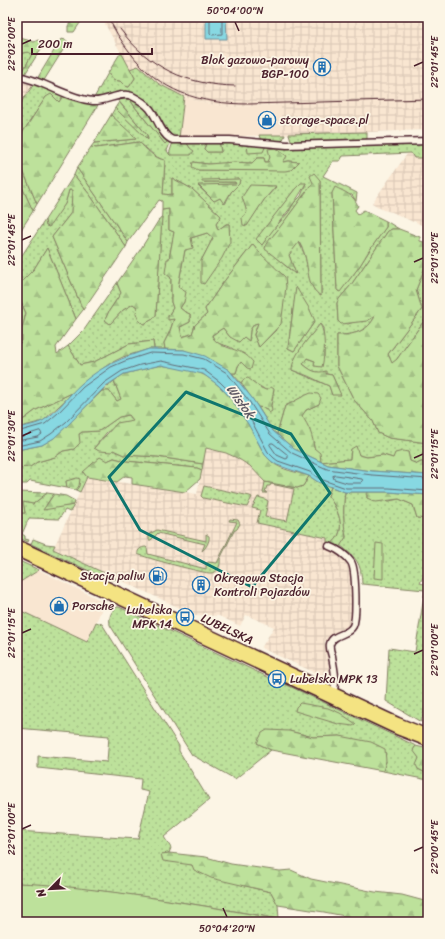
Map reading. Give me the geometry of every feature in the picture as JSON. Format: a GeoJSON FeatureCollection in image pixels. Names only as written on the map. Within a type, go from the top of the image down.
{"type":"FeatureCollection","features":[{"type":"Feature","properties":{"kind":"main road","name":"LUBELSKA"},"geometry":{"type":"LineString","coordinates":[[17,544],[332,695],[397,730],[428,742]]}},
{"type":"Feature","properties":{"kind":"main road","name":"LUBELSKA"},"geometry":{"type":"LineString","coordinates":[[17,552],[332,695],[428,734]]}},
{"type":"Feature","properties":{"kind":"street"},"geometry":{"type":"LineString","coordinates":[[17,76],[34,80],[86,100],[101,101],[123,95],[133,96],[151,110],[169,139],[173,140],[230,140],[287,145],[428,141]]}},
{"type":"Feature","properties":{"kind":"street"},"geometry":{"type":"LineString","coordinates":[[329,546],[338,550],[352,563],[355,569],[355,617],[353,626],[348,631],[334,638],[330,645],[336,683],[332,695]]}},
{"type":"Feature","properties":{"kind":"highlighted area"},"geometry":{"type":"Polygon","coordinates":[[[186,392],[291,434],[330,493],[252,587],[140,530],[109,477],[186,392]]]}},
{"type":"Feature","properties":{"kind":"shaded area"},"geometry":{"type":"Polygon","coordinates":[[[101,17],[428,17],[428,130],[281,135],[281,105],[230,107],[214,105],[184,97],[174,92],[159,84],[138,66],[130,69],[101,17]]]}},
{"type":"Feature","properties":{"kind":"shaded area"},"geometry":{"type":"Polygon","coordinates":[[[21,79],[34,84],[17,108],[17,87],[21,79]]]}},
{"type":"Feature","properties":{"kind":"shaded area"},"geometry":{"type":"Polygon","coordinates":[[[184,97],[214,105],[230,107],[281,105],[281,135],[179,138],[184,97]]]}},
{"type":"Feature","properties":{"kind":"shaded area"},"geometry":{"type":"Polygon","coordinates":[[[411,153],[423,158],[428,156],[428,229],[414,221],[413,222],[392,212],[383,210],[372,203],[407,154],[411,153]]]}},
{"type":"Feature","properties":{"kind":"shaded area"},"geometry":{"type":"Polygon","coordinates":[[[206,448],[226,453],[237,458],[250,466],[265,482],[297,488],[290,527],[257,523],[327,538],[327,544],[348,564],[351,570],[352,618],[346,629],[334,634],[330,638],[327,638],[327,641],[325,641],[331,680],[261,648],[274,627],[246,615],[240,626],[219,616],[195,615],[53,549],[87,477],[197,494],[206,448]]]}},
{"type":"Feature","properties":{"kind":"shaded area"},"geometry":{"type":"Polygon","coordinates":[[[39,570],[100,601],[101,611],[87,642],[17,609],[17,584],[39,570]]]}},
{"type":"Feature","properties":{"kind":"green space"},"geometry":{"type":"Polygon","coordinates":[[[74,17],[84,17],[74,32],[68,32],[68,26],[74,17]]]}},
{"type":"Feature","properties":{"kind":"green space"},"geometry":{"type":"Polygon","coordinates":[[[20,38],[34,42],[38,40],[44,44],[25,74],[22,73],[32,54],[28,52],[17,54],[20,38]]]}},
{"type":"Feature","properties":{"kind":"green space"},"geometry":{"type":"Polygon","coordinates":[[[61,39],[68,42],[43,82],[37,79],[61,39]]]}},
{"type":"Feature","properties":{"kind":"green space"},"geometry":{"type":"Polygon","coordinates":[[[28,52],[32,54],[22,73],[17,72],[17,54],[28,52]]]}},
{"type":"Feature","properties":{"kind":"green space"},"geometry":{"type":"Polygon","coordinates":[[[121,52],[135,78],[129,87],[125,86],[120,81],[113,80],[108,73],[121,52]]]}},
{"type":"Feature","properties":{"kind":"green space"},"geometry":{"type":"Polygon","coordinates":[[[138,66],[159,84],[184,97],[179,138],[170,138],[135,95],[102,99],[94,98],[108,73],[113,80],[120,81],[125,86],[129,87],[135,78],[130,69],[138,66]]]}},
{"type":"Feature","properties":{"kind":"green space"},"geometry":{"type":"Polygon","coordinates":[[[34,84],[63,96],[59,102],[46,97],[17,141],[17,108],[34,84]]]}},
{"type":"Feature","properties":{"kind":"green space"},"geometry":{"type":"Polygon","coordinates":[[[51,94],[59,102],[63,96],[98,103],[97,107],[37,204],[17,156],[17,141],[46,97],[51,94]]]}},
{"type":"Feature","properties":{"kind":"green space"},"geometry":{"type":"Polygon","coordinates":[[[129,98],[165,144],[168,141],[170,143],[167,151],[170,155],[190,148],[186,142],[207,141],[204,149],[207,152],[221,152],[219,141],[281,148],[428,143],[428,156],[423,158],[414,158],[411,153],[343,156],[340,161],[333,161],[323,176],[357,193],[356,201],[352,195],[332,193],[337,289],[339,292],[359,267],[386,227],[386,221],[399,229],[392,229],[388,231],[337,303],[338,321],[348,324],[357,321],[367,321],[375,316],[368,326],[359,332],[337,335],[337,366],[354,400],[373,421],[378,433],[389,438],[428,443],[428,463],[421,462],[417,464],[410,461],[408,452],[393,458],[383,455],[367,457],[359,455],[351,449],[350,459],[321,462],[308,427],[301,416],[306,410],[319,404],[304,396],[285,406],[277,434],[273,431],[258,407],[265,408],[271,405],[273,397],[263,388],[252,382],[244,379],[241,383],[232,373],[236,373],[241,362],[247,368],[235,351],[230,347],[218,343],[213,339],[212,335],[223,328],[230,337],[244,337],[249,341],[250,330],[254,324],[258,323],[254,335],[259,347],[276,330],[260,253],[253,244],[205,309],[207,314],[195,325],[192,334],[181,337],[180,327],[190,322],[190,314],[180,308],[184,302],[178,287],[185,250],[191,238],[207,233],[213,238],[201,261],[229,233],[229,224],[226,224],[218,230],[216,224],[221,216],[192,189],[172,178],[172,196],[163,194],[165,161],[155,156],[139,142],[96,148],[91,147],[94,143],[136,139],[111,115],[115,108],[148,139],[147,135],[117,99],[129,98]],[[270,157],[269,162],[265,162],[264,158],[258,158],[252,163],[208,164],[194,162],[198,170],[272,170],[299,162],[282,162],[270,157]],[[240,179],[203,182],[235,182],[236,184],[198,186],[214,201],[220,198],[225,204],[231,192],[239,184],[240,179]],[[320,181],[314,183],[265,248],[295,274],[289,255],[298,241],[305,256],[309,278],[313,288],[321,296],[320,181]],[[306,183],[295,189],[257,239],[262,245],[270,233],[301,196],[306,183]],[[276,187],[246,207],[247,225],[264,200],[276,187]],[[293,309],[288,348],[294,351],[315,321],[293,309]],[[320,324],[305,343],[292,370],[329,386],[332,395],[338,388],[332,375],[312,371],[303,364],[306,358],[315,361],[324,357],[323,328],[320,324]]]}},
{"type":"Feature","properties":{"kind":"green space"},"geometry":{"type":"Polygon","coordinates":[[[129,98],[148,108],[168,141],[165,144],[135,107],[129,98]]]}},
{"type":"Feature","properties":{"kind":"green space"},"geometry":{"type":"Polygon","coordinates":[[[119,102],[147,135],[148,140],[115,108],[119,102]]]}},
{"type":"Feature","properties":{"kind":"green space"},"geometry":{"type":"Polygon","coordinates":[[[111,115],[134,136],[136,139],[94,143],[111,115]]]}},
{"type":"Feature","properties":{"kind":"green space"},"geometry":{"type":"Polygon","coordinates":[[[367,132],[367,140],[294,142],[291,140],[289,134],[367,132]]]}},
{"type":"Feature","properties":{"kind":"green space"},"geometry":{"type":"Polygon","coordinates":[[[259,135],[285,135],[282,142],[261,141],[259,135]]]}},
{"type":"Feature","properties":{"kind":"green space"},"geometry":{"type":"Polygon","coordinates":[[[207,141],[219,141],[221,152],[207,152],[204,149],[207,141]]]}},
{"type":"Feature","properties":{"kind":"green space"},"geometry":{"type":"Polygon","coordinates":[[[139,142],[154,156],[165,160],[163,194],[172,195],[172,178],[192,189],[221,216],[216,224],[218,230],[226,224],[229,224],[230,242],[222,258],[204,284],[201,283],[201,261],[213,238],[207,233],[191,238],[193,248],[185,250],[178,287],[186,292],[184,302],[180,308],[190,314],[190,322],[180,327],[182,337],[192,334],[195,325],[207,314],[205,309],[253,244],[260,253],[285,277],[286,287],[281,324],[259,347],[254,335],[258,323],[254,324],[250,330],[249,341],[244,337],[239,342],[230,337],[223,328],[212,335],[221,345],[242,353],[248,357],[253,362],[251,369],[247,368],[241,362],[236,373],[232,373],[229,370],[184,350],[165,349],[164,343],[174,319],[168,320],[168,316],[173,308],[171,302],[171,278],[165,273],[174,232],[169,230],[169,209],[162,210],[162,201],[159,200],[128,242],[77,168],[91,147],[96,148],[139,142]]]}},
{"type":"Feature","properties":{"kind":"green space"},"geometry":{"type":"Polygon","coordinates":[[[173,142],[186,142],[194,151],[191,155],[170,155],[173,142]]]}},
{"type":"Feature","properties":{"kind":"green space"},"geometry":{"type":"Polygon","coordinates":[[[247,144],[266,145],[263,152],[248,153],[247,144]]]}},
{"type":"Feature","properties":{"kind":"green space"},"geometry":{"type":"Polygon","coordinates":[[[275,148],[287,156],[283,162],[299,162],[291,170],[285,171],[198,170],[192,167],[193,162],[208,164],[234,162],[252,163],[257,158],[264,158],[265,162],[268,162],[270,157],[268,149],[275,148]]]}},
{"type":"Feature","properties":{"kind":"green space"},"geometry":{"type":"Polygon","coordinates":[[[17,156],[37,204],[33,211],[17,176],[17,156]]]}},
{"type":"Feature","properties":{"kind":"green space"},"geometry":{"type":"Polygon","coordinates":[[[77,168],[128,242],[126,247],[90,195],[74,175],[77,168]]]}},
{"type":"Feature","properties":{"kind":"green space"},"geometry":{"type":"Polygon","coordinates":[[[314,173],[320,180],[321,296],[313,288],[309,278],[305,254],[299,242],[289,255],[296,274],[265,249],[266,244],[313,183],[310,176],[314,173]]]}},
{"type":"Feature","properties":{"kind":"green space"},"geometry":{"type":"Polygon","coordinates":[[[74,175],[90,195],[126,247],[83,310],[52,237],[71,213],[72,190],[69,190],[65,204],[49,227],[46,226],[45,220],[74,175]]]}},
{"type":"Feature","properties":{"kind":"green space"},"geometry":{"type":"Polygon","coordinates":[[[17,176],[33,211],[17,236],[17,176]]]}},
{"type":"Feature","properties":{"kind":"green space"},"geometry":{"type":"Polygon","coordinates":[[[240,179],[239,184],[231,192],[224,204],[220,198],[214,201],[198,185],[236,184],[235,182],[202,182],[202,180],[240,179]]]}},
{"type":"Feature","properties":{"kind":"green space"},"geometry":{"type":"Polygon","coordinates":[[[301,183],[306,183],[302,191],[262,245],[256,239],[301,183]]]}},
{"type":"Feature","properties":{"kind":"green space"},"geometry":{"type":"Polygon","coordinates":[[[250,185],[276,186],[264,200],[247,226],[243,225],[242,218],[247,212],[242,197],[250,185]]]}},
{"type":"Feature","properties":{"kind":"green space"},"geometry":{"type":"Polygon","coordinates":[[[335,187],[349,194],[354,199],[358,206],[355,210],[358,214],[364,210],[386,221],[386,227],[340,292],[337,290],[332,193],[335,187]]]}},
{"type":"Feature","properties":{"kind":"green space"},"geometry":{"type":"Polygon","coordinates":[[[69,190],[73,190],[71,213],[52,237],[83,310],[76,319],[47,248],[34,269],[17,286],[17,263],[45,220],[46,226],[65,204],[69,190]]]}},
{"type":"Feature","properties":{"kind":"green space"},"geometry":{"type":"Polygon","coordinates":[[[169,209],[169,230],[174,232],[169,259],[171,302],[173,308],[168,316],[169,320],[174,318],[164,343],[165,349],[154,349],[153,341],[129,344],[94,362],[80,365],[68,346],[84,330],[117,283],[121,293],[105,320],[110,324],[123,310],[133,304],[137,307],[139,321],[144,324],[153,319],[156,315],[162,210],[169,209]]]}},
{"type":"Feature","properties":{"kind":"green space"},"geometry":{"type":"Polygon","coordinates":[[[162,217],[156,315],[153,319],[144,324],[139,321],[136,313],[137,307],[133,304],[123,310],[110,324],[105,320],[121,293],[117,283],[162,217]]]}},
{"type":"Feature","properties":{"kind":"green space"},"geometry":{"type":"Polygon","coordinates":[[[392,229],[399,229],[420,237],[420,241],[428,243],[428,259],[416,290],[422,309],[388,354],[392,363],[397,359],[428,315],[428,443],[389,438],[378,433],[373,421],[354,400],[337,366],[337,335],[359,332],[368,326],[375,316],[367,321],[341,324],[338,321],[337,303],[388,231],[392,229]]]}},
{"type":"Feature","properties":{"kind":"green space"},"geometry":{"type":"Polygon","coordinates":[[[47,248],[76,319],[56,347],[57,354],[68,346],[80,365],[94,362],[129,344],[153,341],[154,349],[149,349],[123,357],[109,364],[81,384],[74,392],[36,410],[24,419],[17,420],[17,346],[22,341],[22,329],[26,313],[20,300],[17,299],[17,286],[34,269],[47,248]]]}},
{"type":"Feature","properties":{"kind":"green space"},"geometry":{"type":"Polygon","coordinates":[[[428,259],[428,315],[392,364],[388,354],[422,309],[416,290],[428,259]]]}},
{"type":"Feature","properties":{"kind":"green space"},"geometry":{"type":"Polygon","coordinates":[[[296,287],[315,321],[294,351],[288,348],[296,287]]]}},
{"type":"Feature","properties":{"kind":"green space"},"geometry":{"type":"Polygon","coordinates":[[[17,299],[20,300],[26,313],[22,329],[22,341],[17,346],[17,299]]]}},
{"type":"Feature","properties":{"kind":"green space"},"geometry":{"type":"Polygon","coordinates":[[[320,324],[324,344],[322,367],[314,366],[315,361],[307,358],[303,364],[313,371],[326,371],[326,374],[332,375],[341,395],[332,395],[329,386],[292,370],[298,352],[320,324]]]}},
{"type":"Feature","properties":{"kind":"green space"},"geometry":{"type":"Polygon","coordinates":[[[161,365],[187,369],[209,378],[223,390],[242,413],[268,459],[280,467],[309,476],[303,486],[297,488],[265,482],[250,466],[237,458],[226,453],[206,448],[203,464],[158,457],[124,455],[113,450],[112,452],[99,451],[94,448],[117,423],[133,420],[129,415],[119,417],[99,431],[82,432],[79,434],[80,443],[74,449],[63,451],[55,457],[37,462],[30,467],[17,468],[17,450],[42,445],[54,438],[102,391],[109,391],[117,401],[121,399],[114,381],[124,374],[161,365]]]}},
{"type":"Feature","properties":{"kind":"green space"},"geometry":{"type":"Polygon","coordinates":[[[248,378],[261,388],[266,390],[271,387],[274,389],[271,405],[272,411],[269,413],[265,408],[258,407],[241,383],[244,379],[248,378]]]}},
{"type":"Feature","properties":{"kind":"green space"},"geometry":{"type":"Polygon","coordinates":[[[114,381],[121,399],[117,401],[109,391],[102,391],[114,381]]]}},
{"type":"Feature","properties":{"kind":"green space"},"geometry":{"type":"Polygon","coordinates":[[[74,392],[43,421],[17,428],[17,420],[24,419],[36,410],[74,392]]]}},
{"type":"Feature","properties":{"kind":"green space"},"geometry":{"type":"Polygon","coordinates":[[[311,393],[318,394],[321,398],[319,404],[306,410],[302,416],[313,439],[314,448],[320,453],[321,462],[294,449],[277,434],[285,406],[311,393]]]}},
{"type":"Feature","properties":{"kind":"green space"},"geometry":{"type":"Polygon","coordinates":[[[129,415],[133,420],[107,432],[94,448],[113,450],[124,455],[158,457],[203,464],[202,470],[197,468],[126,461],[114,458],[83,472],[87,477],[80,492],[76,490],[79,486],[67,481],[67,488],[30,481],[27,484],[17,484],[17,468],[30,467],[37,462],[55,457],[63,451],[74,449],[79,434],[82,432],[99,431],[119,417],[129,415]]]}},
{"type":"Feature","properties":{"kind":"green space"},"geometry":{"type":"Polygon","coordinates":[[[356,446],[359,455],[367,457],[383,455],[393,458],[395,453],[403,451],[408,452],[410,461],[417,464],[421,462],[428,463],[428,475],[372,471],[328,465],[322,462],[350,459],[351,449],[356,446]]]}},
{"type":"Feature","properties":{"kind":"green space"},"geometry":{"type":"Polygon","coordinates":[[[100,457],[107,461],[114,458],[126,461],[197,468],[202,470],[200,479],[185,492],[132,484],[132,477],[125,476],[117,482],[87,477],[83,472],[100,457]]]}},
{"type":"Feature","properties":{"kind":"green space"},"geometry":{"type":"Polygon","coordinates":[[[309,476],[318,482],[331,487],[328,496],[340,519],[340,529],[337,538],[332,544],[327,544],[327,538],[257,523],[260,510],[252,508],[258,497],[268,501],[265,517],[287,521],[294,489],[271,484],[270,486],[267,486],[265,492],[267,493],[263,493],[265,482],[297,488],[303,486],[309,476]]]}},
{"type":"Feature","properties":{"kind":"green space"},"geometry":{"type":"Polygon","coordinates":[[[77,478],[80,479],[79,486],[76,490],[67,488],[66,481],[77,478]]]}},
{"type":"Feature","properties":{"kind":"green space"},"geometry":{"type":"Polygon","coordinates":[[[204,486],[252,497],[247,507],[203,498],[201,496],[204,486]]]}},
{"type":"Feature","properties":{"kind":"green space"},"geometry":{"type":"Polygon","coordinates":[[[331,487],[345,492],[344,525],[346,537],[339,548],[332,544],[337,538],[340,529],[340,519],[328,496],[331,487]]]}},
{"type":"Feature","properties":{"kind":"green space"},"geometry":{"type":"Polygon","coordinates":[[[17,492],[47,493],[33,504],[23,502],[25,513],[17,513],[17,492]]]}},
{"type":"Feature","properties":{"kind":"green space"},"geometry":{"type":"Polygon","coordinates":[[[345,492],[367,492],[367,498],[389,501],[399,499],[413,505],[417,518],[428,519],[428,574],[424,575],[420,583],[428,585],[428,696],[421,722],[386,701],[389,648],[415,652],[425,590],[362,584],[361,571],[357,562],[340,545],[346,537],[344,525],[345,492]]]}},
{"type":"Feature","properties":{"kind":"green space"},"geometry":{"type":"Polygon","coordinates":[[[367,492],[428,495],[428,519],[417,518],[413,505],[399,499],[376,502],[367,498],[367,492]]]}},
{"type":"Feature","properties":{"kind":"green space"},"geometry":{"type":"Polygon","coordinates":[[[47,493],[54,494],[46,505],[74,505],[70,512],[65,510],[59,519],[29,518],[22,534],[25,536],[25,539],[29,540],[28,542],[17,537],[17,513],[25,513],[23,502],[33,504],[47,493]]]}},
{"type":"Feature","properties":{"kind":"green space"},"geometry":{"type":"Polygon","coordinates":[[[54,494],[66,496],[75,501],[74,505],[43,510],[54,494]]]}},
{"type":"Feature","properties":{"kind":"green space"},"geometry":{"type":"Polygon","coordinates":[[[230,519],[238,520],[240,524],[234,531],[220,559],[220,564],[216,572],[207,573],[138,554],[140,549],[146,547],[148,554],[206,569],[206,564],[208,562],[217,563],[237,522],[229,521],[230,519]]]}},
{"type":"Feature","properties":{"kind":"green space"},"geometry":{"type":"Polygon","coordinates":[[[157,530],[206,541],[206,534],[209,536],[209,540],[202,551],[205,544],[158,533],[151,540],[149,540],[149,534],[157,530]]]}},
{"type":"Feature","properties":{"kind":"green space"},"geometry":{"type":"Polygon","coordinates":[[[33,539],[46,544],[55,545],[53,549],[117,579],[109,580],[31,544],[33,539]]]}},
{"type":"Feature","properties":{"kind":"green space"},"geometry":{"type":"Polygon","coordinates":[[[376,543],[383,544],[383,579],[374,578],[376,543]]]}},
{"type":"Feature","properties":{"kind":"green space"},"geometry":{"type":"Polygon","coordinates":[[[17,561],[19,561],[39,570],[17,584],[17,561]]]}},
{"type":"Feature","properties":{"kind":"green space"},"geometry":{"type":"Polygon","coordinates":[[[117,607],[270,678],[275,682],[285,684],[416,746],[414,748],[419,758],[418,769],[428,774],[428,780],[383,771],[386,761],[340,736],[313,737],[289,731],[257,743],[271,750],[235,779],[192,755],[110,625],[110,615],[117,607]]]}},
{"type":"Feature","properties":{"kind":"green space"},"geometry":{"type":"Polygon","coordinates":[[[17,609],[87,642],[96,622],[102,624],[179,746],[179,751],[209,800],[164,837],[171,848],[169,853],[162,854],[253,888],[271,892],[278,905],[279,919],[148,897],[17,883],[17,831],[138,839],[149,792],[140,790],[141,779],[38,768],[38,756],[107,762],[109,736],[17,728],[17,609]]]}},
{"type":"Feature","properties":{"kind":"green space"},"geometry":{"type":"Polygon","coordinates":[[[300,703],[328,708],[340,713],[356,724],[353,726],[338,724],[295,711],[296,707],[300,703]]]}},
{"type":"Feature","properties":{"kind":"green space"},"geometry":{"type":"Polygon","coordinates":[[[267,730],[289,731],[313,737],[340,736],[371,742],[385,749],[386,761],[383,771],[271,750],[257,743],[262,733],[267,730]]]}},
{"type":"Feature","properties":{"kind":"green space"},"geometry":{"type":"Polygon","coordinates":[[[416,746],[428,749],[428,774],[418,769],[416,765],[419,758],[413,750],[416,746]]]}},
{"type":"Feature","properties":{"kind":"green space"},"geometry":{"type":"Polygon","coordinates":[[[169,853],[206,857],[231,864],[280,871],[291,870],[311,879],[375,892],[402,895],[428,902],[428,922],[375,922],[278,905],[271,892],[211,878],[194,870],[192,865],[163,861],[161,854],[169,853]]]}},
{"type":"Feature","properties":{"kind":"green space"},"geometry":{"type":"Polygon","coordinates":[[[17,883],[56,886],[164,899],[294,922],[17,922],[17,883]]]}},
{"type":"Feature","properties":{"kind":"water"},"geometry":{"type":"Polygon","coordinates":[[[206,17],[226,17],[227,39],[206,39],[206,17]]]}},
{"type":"Feature","properties":{"kind":"water","name":"Wisłok"},"geometry":{"type":"Polygon","coordinates":[[[149,349],[184,350],[205,356],[229,370],[252,398],[273,431],[294,449],[328,465],[372,471],[428,475],[428,495],[389,492],[345,492],[318,482],[309,476],[277,465],[265,455],[248,424],[229,396],[218,385],[203,374],[161,365],[124,374],[106,386],[54,438],[42,445],[17,450],[17,428],[44,420],[59,408],[89,377],[105,367],[121,359],[149,349]]]}},
{"type":"Feature","properties":{"kind":"railway"},"geometry":{"type":"LineString","coordinates":[[108,17],[129,51],[154,77],[167,86],[197,98],[249,104],[428,99]]}},
{"type":"Feature","properties":{"kind":"railway"},"geometry":{"type":"LineString","coordinates":[[120,29],[131,43],[143,54],[170,72],[201,82],[235,86]]}},
{"type":"Feature","properties":{"kind":"place","name":"Blok gazowo-parowy BGP-100"},"geometry":{"type":"Point","coordinates":[322,67]}},
{"type":"Feature","properties":{"kind":"place","name":"storage-space.pl"},"geometry":{"type":"Point","coordinates":[267,120]}},
{"type":"Feature","properties":{"kind":"place","name":"Stacja paliw"},"geometry":{"type":"Point","coordinates":[158,576]}},
{"type":"Feature","properties":{"kind":"place","name":"Okręgowa Stacja Kontroli Pojazdów"},"geometry":{"type":"Point","coordinates":[201,585]}},
{"type":"Feature","properties":{"kind":"place","name":"Porsche"},"geometry":{"type":"Point","coordinates":[59,606]}},
{"type":"Feature","properties":{"kind":"place","name":"Lubelska MPK 14"},"geometry":{"type":"Point","coordinates":[185,617]}},
{"type":"Feature","properties":{"kind":"place","name":"Lubelska MPK 13"},"geometry":{"type":"Point","coordinates":[277,679]}}]}
